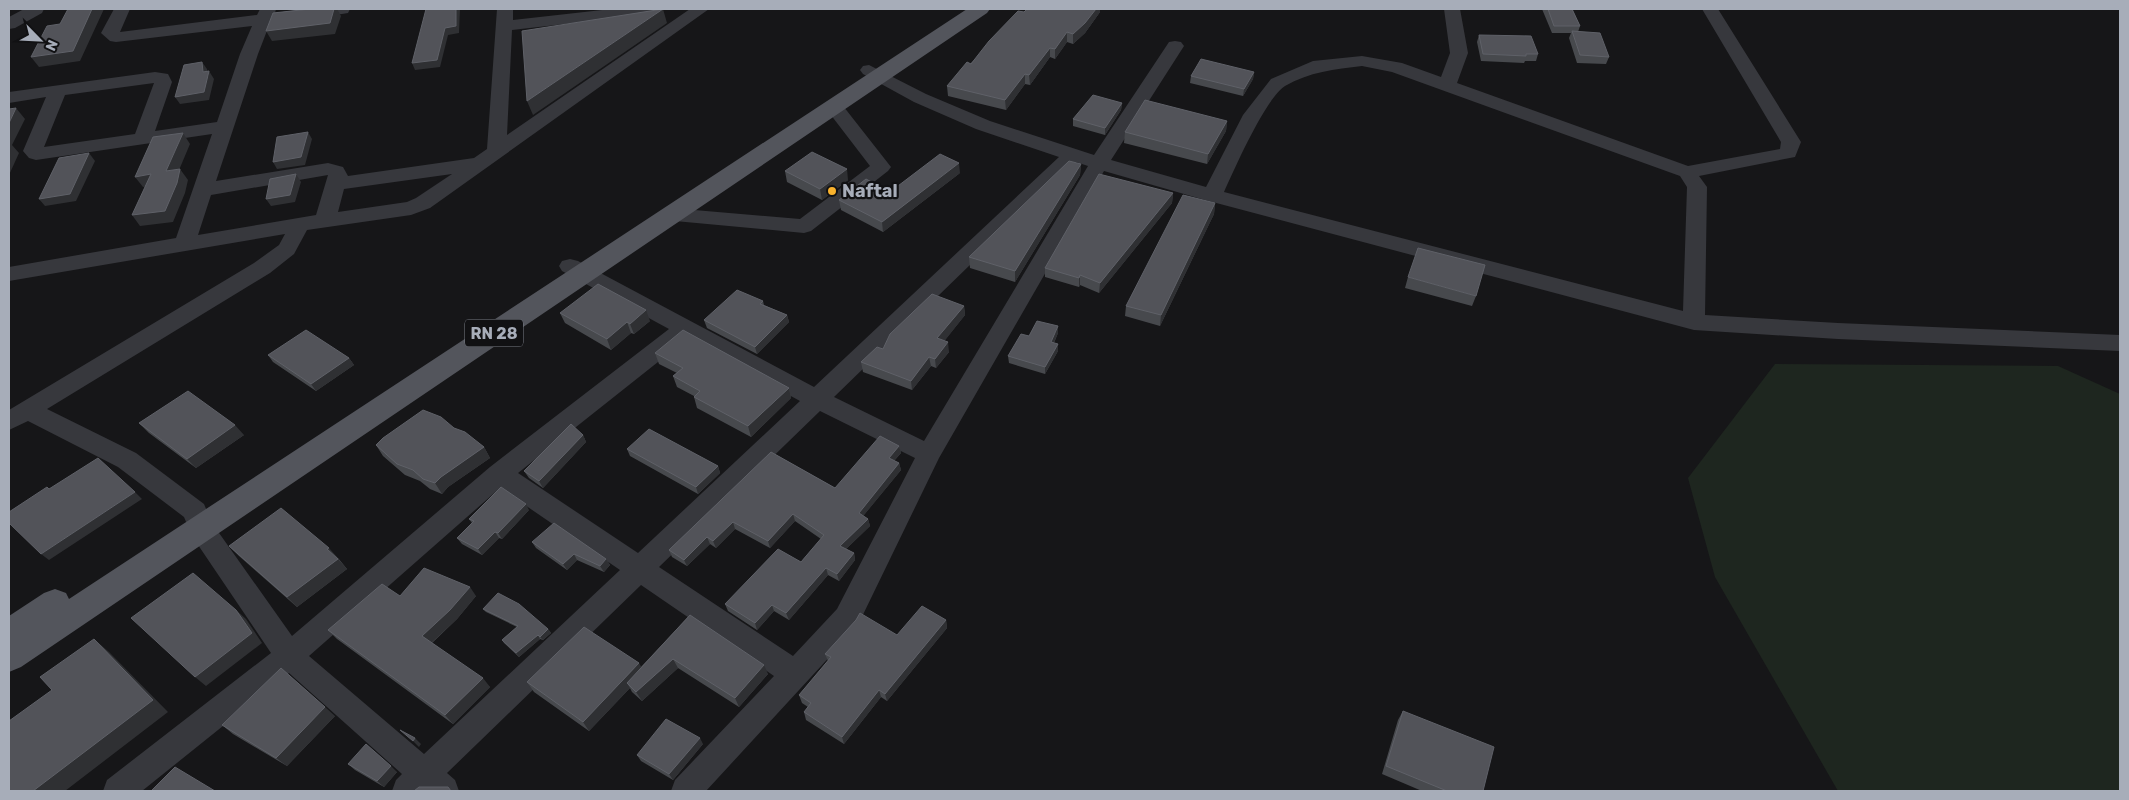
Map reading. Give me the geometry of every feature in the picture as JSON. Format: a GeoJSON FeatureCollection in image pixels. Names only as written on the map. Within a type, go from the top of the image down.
{"type":"FeatureCollection","features":[{"type":"Feature","properties":{"kind":"main road","name":"RN 28"},"geometry":{"type":"LineString","coordinates":[[9,656],[198,520],[874,72],[961,9]]}},
{"type":"Feature","properties":{"kind":"main road","name":"RN 28"},"geometry":{"type":"LineString","coordinates":[[577,269],[671,215],[834,106],[874,72],[980,9]]}},
{"type":"Feature","properties":{"kind":"main road","name":"RN 28"},"geometry":{"type":"LineString","coordinates":[[9,633],[198,520]]}},
{"type":"Feature","properties":{"kind":"street"},"geometry":{"type":"LineString","coordinates":[[9,24],[36,9]]}},
{"type":"Feature","properties":{"kind":"street"},"geometry":{"type":"LineString","coordinates":[[122,9],[110,33],[116,37],[124,38],[266,14],[342,9]]}},
{"type":"Feature","properties":{"kind":"street"},"geometry":{"type":"LineString","coordinates":[[497,151],[504,18],[653,9]]}},
{"type":"Feature","properties":{"kind":"street"},"geometry":{"type":"LineString","coordinates":[[9,275],[300,224],[411,208],[423,203],[701,9]]}},
{"type":"Feature","properties":{"kind":"street"},"geometry":{"type":"LineString","coordinates":[[1447,86],[1459,53],[1452,9]]}},
{"type":"Feature","properties":{"kind":"street"},"geometry":{"type":"LineString","coordinates":[[1212,195],[1252,115],[1277,83],[1319,65],[1362,61],[1396,67],[1688,172],[1788,153],[1791,142],[1710,9]]}},
{"type":"Feature","properties":{"kind":"street"},"geometry":{"type":"LineString","coordinates":[[184,245],[224,126],[266,14]]}},
{"type":"Feature","properties":{"kind":"street"},"geometry":{"type":"LineString","coordinates":[[686,791],[847,618],[929,454],[1099,163],[1175,46]]}},
{"type":"Feature","properties":{"kind":"street"},"geometry":{"type":"LineString","coordinates":[[874,72],[920,98],[974,121],[1072,155],[1212,195],[1694,322],[1848,332],[2120,343]]}},
{"type":"Feature","properties":{"kind":"street"},"geometry":{"type":"LineString","coordinates":[[9,98],[155,77],[162,78],[163,82],[143,139]]}},
{"type":"Feature","properties":{"kind":"street"},"geometry":{"type":"LineString","coordinates":[[58,90],[33,151],[36,154],[224,126]]}},
{"type":"Feature","properties":{"kind":"street"},"geometry":{"type":"LineString","coordinates":[[671,215],[804,226],[881,167],[834,106]]}},
{"type":"Feature","properties":{"kind":"street"},"geometry":{"type":"LineString","coordinates":[[18,416],[127,460],[198,520],[289,656],[425,786],[640,569],[1072,155]]}},
{"type":"Feature","properties":{"kind":"street"},"geometry":{"type":"LineString","coordinates":[[336,184],[480,163]]}},
{"type":"Feature","properties":{"kind":"street"},"geometry":{"type":"LineString","coordinates":[[202,190],[328,169],[336,171],[338,175],[325,220]]}},
{"type":"Feature","properties":{"kind":"street"},"geometry":{"type":"LineString","coordinates":[[1688,172],[1697,187],[1694,322]]}},
{"type":"Feature","properties":{"kind":"street"},"geometry":{"type":"LineString","coordinates":[[18,416],[262,268],[287,249],[300,224]]}},
{"type":"Feature","properties":{"kind":"street"},"geometry":{"type":"LineString","coordinates":[[577,269],[817,399],[929,454]]}},
{"type":"Feature","properties":{"kind":"street"},"geometry":{"type":"LineString","coordinates":[[118,791],[289,656],[499,474],[686,328]]}},
{"type":"Feature","properties":{"kind":"street"},"geometry":{"type":"LineString","coordinates":[[499,474],[795,674]]}},
{"type":"Feature","properties":{"kind":"shaded area"},"geometry":{"type":"Polygon","coordinates":[[[1775,364],[2058,366],[2120,394],[2120,791],[1838,791],[1715,577],[1688,478],[1775,364]]]}},
{"type":"Feature","properties":{"kind":"building"},"geometry":{"type":"Polygon","coordinates":[[[68,9],[92,9],[73,51],[31,57],[47,26],[60,24],[68,9]]]}},
{"type":"Feature","properties":{"kind":"building"},"geometry":{"type":"Polygon","coordinates":[[[310,9],[334,9],[330,23],[266,31],[273,13],[310,9]]]}},
{"type":"Feature","properties":{"kind":"building"},"geometry":{"type":"Polygon","coordinates":[[[426,9],[456,9],[456,26],[445,28],[437,60],[412,63],[426,9]]]}},
{"type":"Feature","properties":{"kind":"building"},"geometry":{"type":"Polygon","coordinates":[[[663,9],[527,101],[522,31],[663,9]]]}},
{"type":"Feature","properties":{"kind":"building"},"geometry":{"type":"Polygon","coordinates":[[[1027,9],[1096,9],[1073,34],[1067,32],[1055,49],[1050,48],[1029,75],[1025,74],[1005,100],[947,86],[967,62],[971,64],[989,41],[1018,11],[1024,12],[1027,9]]]}},
{"type":"Feature","properties":{"kind":"building"},"geometry":{"type":"Polygon","coordinates":[[[1548,9],[1572,9],[1580,26],[1554,26],[1548,9]]]}},
{"type":"Feature","properties":{"kind":"building"},"geometry":{"type":"Polygon","coordinates":[[[1572,31],[1600,33],[1609,57],[1580,55],[1572,31]]]}},
{"type":"Feature","properties":{"kind":"building"},"geometry":{"type":"Polygon","coordinates":[[[1479,35],[1531,36],[1538,54],[1526,54],[1526,56],[1483,54],[1479,35]]]}},
{"type":"Feature","properties":{"kind":"building"},"geometry":{"type":"Polygon","coordinates":[[[1201,59],[1254,72],[1244,89],[1191,76],[1201,59]]]}},
{"type":"Feature","properties":{"kind":"building"},"geometry":{"type":"Polygon","coordinates":[[[202,62],[203,72],[209,71],[204,92],[175,97],[184,65],[202,62]]]}},
{"type":"Feature","properties":{"kind":"building"},"geometry":{"type":"Polygon","coordinates":[[[1093,95],[1122,103],[1105,128],[1073,119],[1093,95]]]}},
{"type":"Feature","properties":{"kind":"building"},"geometry":{"type":"Polygon","coordinates":[[[1145,100],[1227,121],[1208,154],[1125,132],[1145,100]]]}},
{"type":"Feature","properties":{"kind":"building"},"geometry":{"type":"Polygon","coordinates":[[[16,108],[9,123],[9,109],[16,108]]]}},
{"type":"Feature","properties":{"kind":"building"},"geometry":{"type":"Polygon","coordinates":[[[308,132],[301,157],[273,162],[277,137],[308,132]]]}},
{"type":"Feature","properties":{"kind":"building"},"geometry":{"type":"Polygon","coordinates":[[[183,133],[166,171],[180,169],[177,183],[165,211],[132,215],[151,174],[135,177],[153,137],[183,133]]]}},
{"type":"Feature","properties":{"kind":"building"},"geometry":{"type":"Polygon","coordinates":[[[812,152],[847,169],[820,189],[785,171],[812,152]]]}},
{"type":"Feature","properties":{"kind":"building"},"geometry":{"type":"Polygon","coordinates":[[[89,153],[70,194],[39,199],[59,158],[89,153]]]}},
{"type":"Feature","properties":{"kind":"building"},"geometry":{"type":"Polygon","coordinates":[[[940,154],[959,163],[882,222],[839,200],[866,179],[890,192],[940,154]]]}},
{"type":"Feature","properties":{"kind":"building"},"geometry":{"type":"Polygon","coordinates":[[[1069,161],[1081,164],[1015,271],[969,257],[1069,161]]]}},
{"type":"Feature","properties":{"kind":"building"},"geometry":{"type":"Polygon","coordinates":[[[296,174],[290,195],[266,199],[270,179],[296,174]]]}},
{"type":"Feature","properties":{"kind":"building"},"geometry":{"type":"Polygon","coordinates":[[[1099,174],[1173,193],[1100,283],[1080,275],[1079,278],[1045,268],[1099,174]]]}},
{"type":"Feature","properties":{"kind":"building"},"geometry":{"type":"Polygon","coordinates":[[[1183,195],[1215,203],[1161,315],[1126,306],[1183,195]]]}},
{"type":"Feature","properties":{"kind":"building"},"geometry":{"type":"Polygon","coordinates":[[[1418,248],[1485,265],[1476,296],[1408,277],[1418,248]]]}},
{"type":"Feature","properties":{"kind":"building"},"geometry":{"type":"Polygon","coordinates":[[[598,284],[646,310],[630,324],[627,322],[607,339],[560,313],[598,284]]]}},
{"type":"Feature","properties":{"kind":"building"},"geometry":{"type":"Polygon","coordinates":[[[737,290],[763,301],[760,304],[787,315],[755,347],[704,320],[737,290]]]}},
{"type":"Feature","properties":{"kind":"building"},"geometry":{"type":"Polygon","coordinates":[[[932,294],[964,306],[937,338],[948,342],[935,359],[929,357],[911,381],[861,362],[877,347],[883,349],[890,334],[932,294]]]}},
{"type":"Feature","properties":{"kind":"building"},"geometry":{"type":"Polygon","coordinates":[[[1037,321],[1058,326],[1051,342],[1058,344],[1045,367],[1008,356],[1021,334],[1029,336],[1037,321]]]}},
{"type":"Feature","properties":{"kind":"building"},"geometry":{"type":"Polygon","coordinates":[[[306,330],[349,358],[311,384],[268,355],[306,330]]]}},
{"type":"Feature","properties":{"kind":"building"},"geometry":{"type":"Polygon","coordinates":[[[683,330],[789,388],[748,426],[694,397],[700,391],[673,376],[683,368],[655,353],[683,330]]]}},
{"type":"Feature","properties":{"kind":"building"},"geometry":{"type":"Polygon","coordinates":[[[188,391],[235,425],[187,459],[139,423],[188,391]]]}},
{"type":"Feature","properties":{"kind":"building"},"geometry":{"type":"Polygon","coordinates":[[[423,410],[441,417],[454,428],[465,432],[484,447],[435,483],[423,479],[413,470],[397,464],[376,445],[423,410]]]}},
{"type":"Feature","properties":{"kind":"building"},"geometry":{"type":"Polygon","coordinates":[[[571,424],[583,435],[539,481],[524,471],[571,424]]]}},
{"type":"Feature","properties":{"kind":"building"},"geometry":{"type":"Polygon","coordinates":[[[649,429],[718,466],[696,487],[627,449],[649,429]]]}},
{"type":"Feature","properties":{"kind":"building"},"geometry":{"type":"Polygon","coordinates":[[[880,436],[899,446],[889,458],[899,463],[859,513],[868,519],[840,546],[854,553],[837,574],[826,568],[786,613],[772,605],[755,623],[725,604],[778,549],[801,562],[824,535],[793,514],[768,541],[733,522],[713,541],[707,537],[684,560],[669,550],[771,452],[835,488],[880,436]]]}},
{"type":"Feature","properties":{"kind":"building"},"geometry":{"type":"Polygon","coordinates":[[[98,458],[135,492],[41,554],[9,523],[9,512],[47,487],[49,489],[98,458]]]}},
{"type":"Feature","properties":{"kind":"building"},"geometry":{"type":"Polygon","coordinates":[[[501,487],[526,504],[498,533],[495,532],[478,549],[457,538],[474,521],[469,519],[501,487]]]}},
{"type":"Feature","properties":{"kind":"building"},"geometry":{"type":"Polygon","coordinates":[[[281,508],[329,548],[327,549],[338,559],[287,597],[229,546],[281,508]]]}},
{"type":"Feature","properties":{"kind":"building"},"geometry":{"type":"Polygon","coordinates":[[[554,523],[606,559],[600,566],[574,554],[563,564],[532,542],[554,523]]]}},
{"type":"Feature","properties":{"kind":"building"},"geometry":{"type":"Polygon","coordinates":[[[424,568],[470,587],[450,610],[422,636],[483,678],[445,715],[328,630],[382,584],[400,596],[424,568]]]}},
{"type":"Feature","properties":{"kind":"building"},"geometry":{"type":"Polygon","coordinates":[[[193,573],[236,610],[252,633],[195,677],[131,618],[193,573]]]}},
{"type":"Feature","properties":{"kind":"building"},"geometry":{"type":"Polygon","coordinates":[[[498,593],[519,604],[548,629],[540,637],[538,635],[516,653],[502,640],[518,626],[483,609],[498,593]]]}},
{"type":"Feature","properties":{"kind":"building"},"geometry":{"type":"Polygon","coordinates":[[[922,606],[946,620],[885,694],[879,690],[842,737],[804,712],[811,703],[799,695],[831,657],[825,654],[856,620],[860,613],[897,635],[922,606]]]}},
{"type":"Feature","properties":{"kind":"building"},"geometry":{"type":"Polygon","coordinates":[[[690,615],[764,665],[735,698],[673,659],[636,692],[627,683],[690,615]]]}},
{"type":"Feature","properties":{"kind":"building"},"geometry":{"type":"Polygon","coordinates":[[[584,627],[639,663],[583,722],[527,682],[584,627]]]}},
{"type":"Feature","properties":{"kind":"building"},"geometry":{"type":"Polygon","coordinates":[[[94,639],[153,700],[33,791],[9,791],[9,721],[52,690],[40,677],[94,639]]]}},
{"type":"Feature","properties":{"kind":"building"},"geometry":{"type":"Polygon","coordinates":[[[281,668],[325,707],[276,758],[222,725],[281,668]]]}},
{"type":"Feature","properties":{"kind":"building"},"geometry":{"type":"Polygon","coordinates":[[[1403,711],[1494,747],[1483,791],[1447,791],[1386,766],[1403,711]]]}},
{"type":"Feature","properties":{"kind":"building"},"geometry":{"type":"Polygon","coordinates":[[[666,719],[700,738],[669,774],[637,755],[666,719]]]}},
{"type":"Feature","properties":{"kind":"building"},"geometry":{"type":"Polygon","coordinates":[[[400,730],[415,738],[413,741],[400,730]]]}},
{"type":"Feature","properties":{"kind":"building"},"geometry":{"type":"Polygon","coordinates":[[[366,744],[391,766],[377,781],[348,764],[366,744]]]}},
{"type":"Feature","properties":{"kind":"building"},"geometry":{"type":"Polygon","coordinates":[[[175,767],[215,791],[151,791],[175,767]]]}},
{"type":"Feature","properties":{"kind":"building"},"geometry":{"type":"Polygon","coordinates":[[[419,787],[448,787],[451,791],[414,791],[419,787]]]}},
{"type":"Feature","properties":{"kind":"place","name":"Naftal"},"geometry":{"type":"Point","coordinates":[832,191]}}]}
